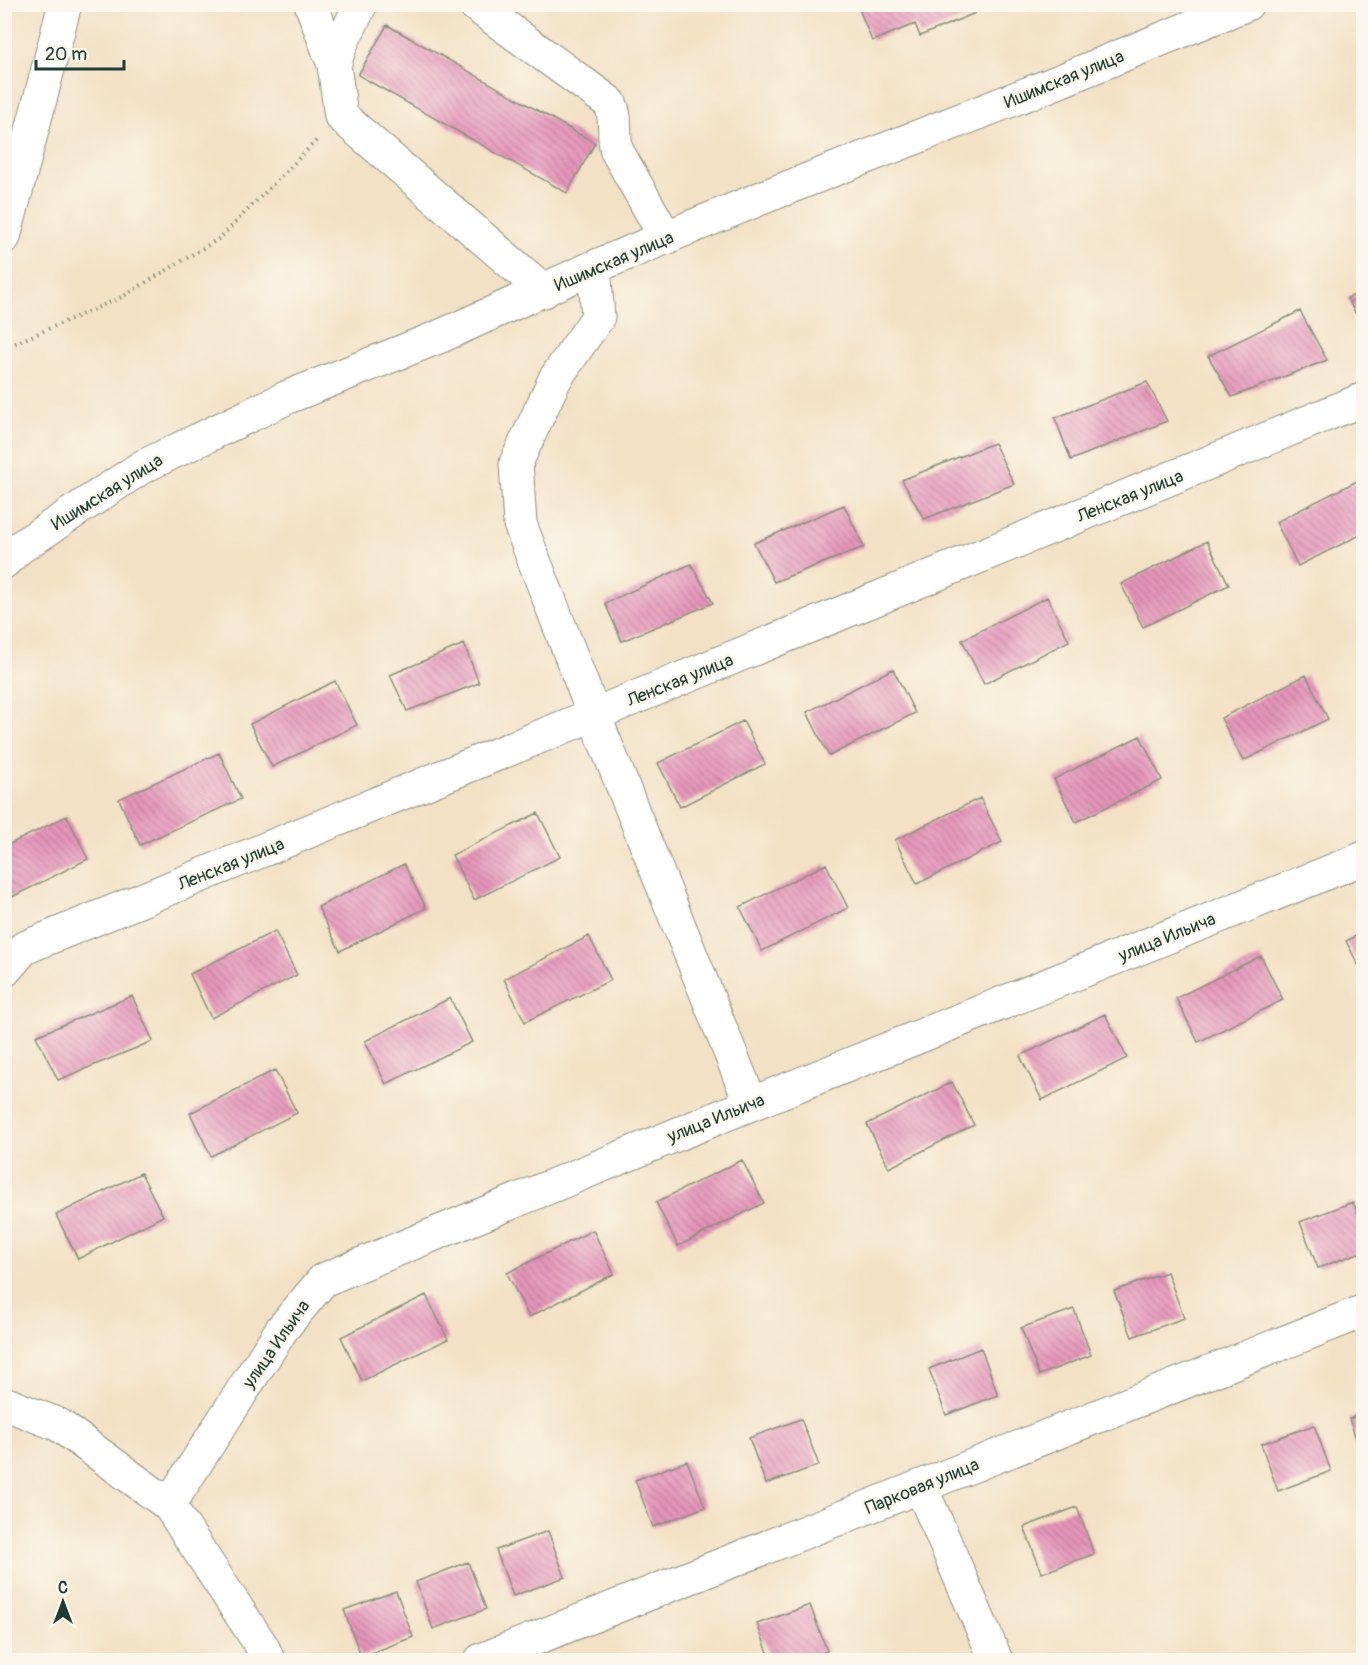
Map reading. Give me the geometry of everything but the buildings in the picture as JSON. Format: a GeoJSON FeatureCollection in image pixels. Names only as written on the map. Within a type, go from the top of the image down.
{"type":"FeatureCollection","features":[{"type":"Feature","properties":{"kind":"street"},"geometry":{"type":"LineString","coordinates":[[4,237],[65,4]]}},
{"type":"Feature","properties":{"kind":"street"},"geometry":{"type":"LineString","coordinates":[[311,4],[334,65],[340,116],[544,291]]}},
{"type":"Feature","properties":{"kind":"street"},"geometry":{"type":"LineString","coordinates":[[334,65],[361,4]]}},
{"type":"Feature","properties":{"kind":"street"},"geometry":{"type":"LineString","coordinates":[[474,4],[610,103],[615,120],[613,140],[617,151],[666,238]]}},
{"type":"Feature","properties":{"kind":"street","name":"Ишимская улица"},"geometry":{"type":"LineString","coordinates":[[4,562],[19,548],[142,467],[288,397],[441,336],[594,267],[1246,4]]}},
{"type":"Feature","properties":{"kind":"street"},"geometry":{"type":"LineString","coordinates":[[594,267],[598,317],[555,379],[516,463],[520,524],[594,716],[751,1104]]}},
{"type":"Feature","properties":{"kind":"street","name":"Ленская улица"},"geometry":{"type":"LineString","coordinates":[[4,971],[24,948],[1364,399]]}},
{"type":"Feature","properties":{"kind":"street","name":"улица Ильича"},"geometry":{"type":"LineString","coordinates":[[169,1505],[282,1329],[323,1280],[751,1104],[1364,858]]}},
{"type":"Feature","properties":{"kind":"street","name":"Парковая улица"},"geometry":{"type":"LineString","coordinates":[[481,1660],[1364,1311]]}},
{"type":"Feature","properties":{"kind":"street"},"geometry":{"type":"LineString","coordinates":[[4,1403],[59,1425],[169,1505],[263,1648],[268,1660]]}},
{"type":"Feature","properties":{"kind":"street"},"geometry":{"type":"LineString","coordinates":[[921,1486],[996,1660]]}},
{"type":"Feature","properties":{"kind":"path"},"geometry":{"type":"LineString","coordinates":[[4,348],[123,297],[220,238],[340,116]]}}]}
